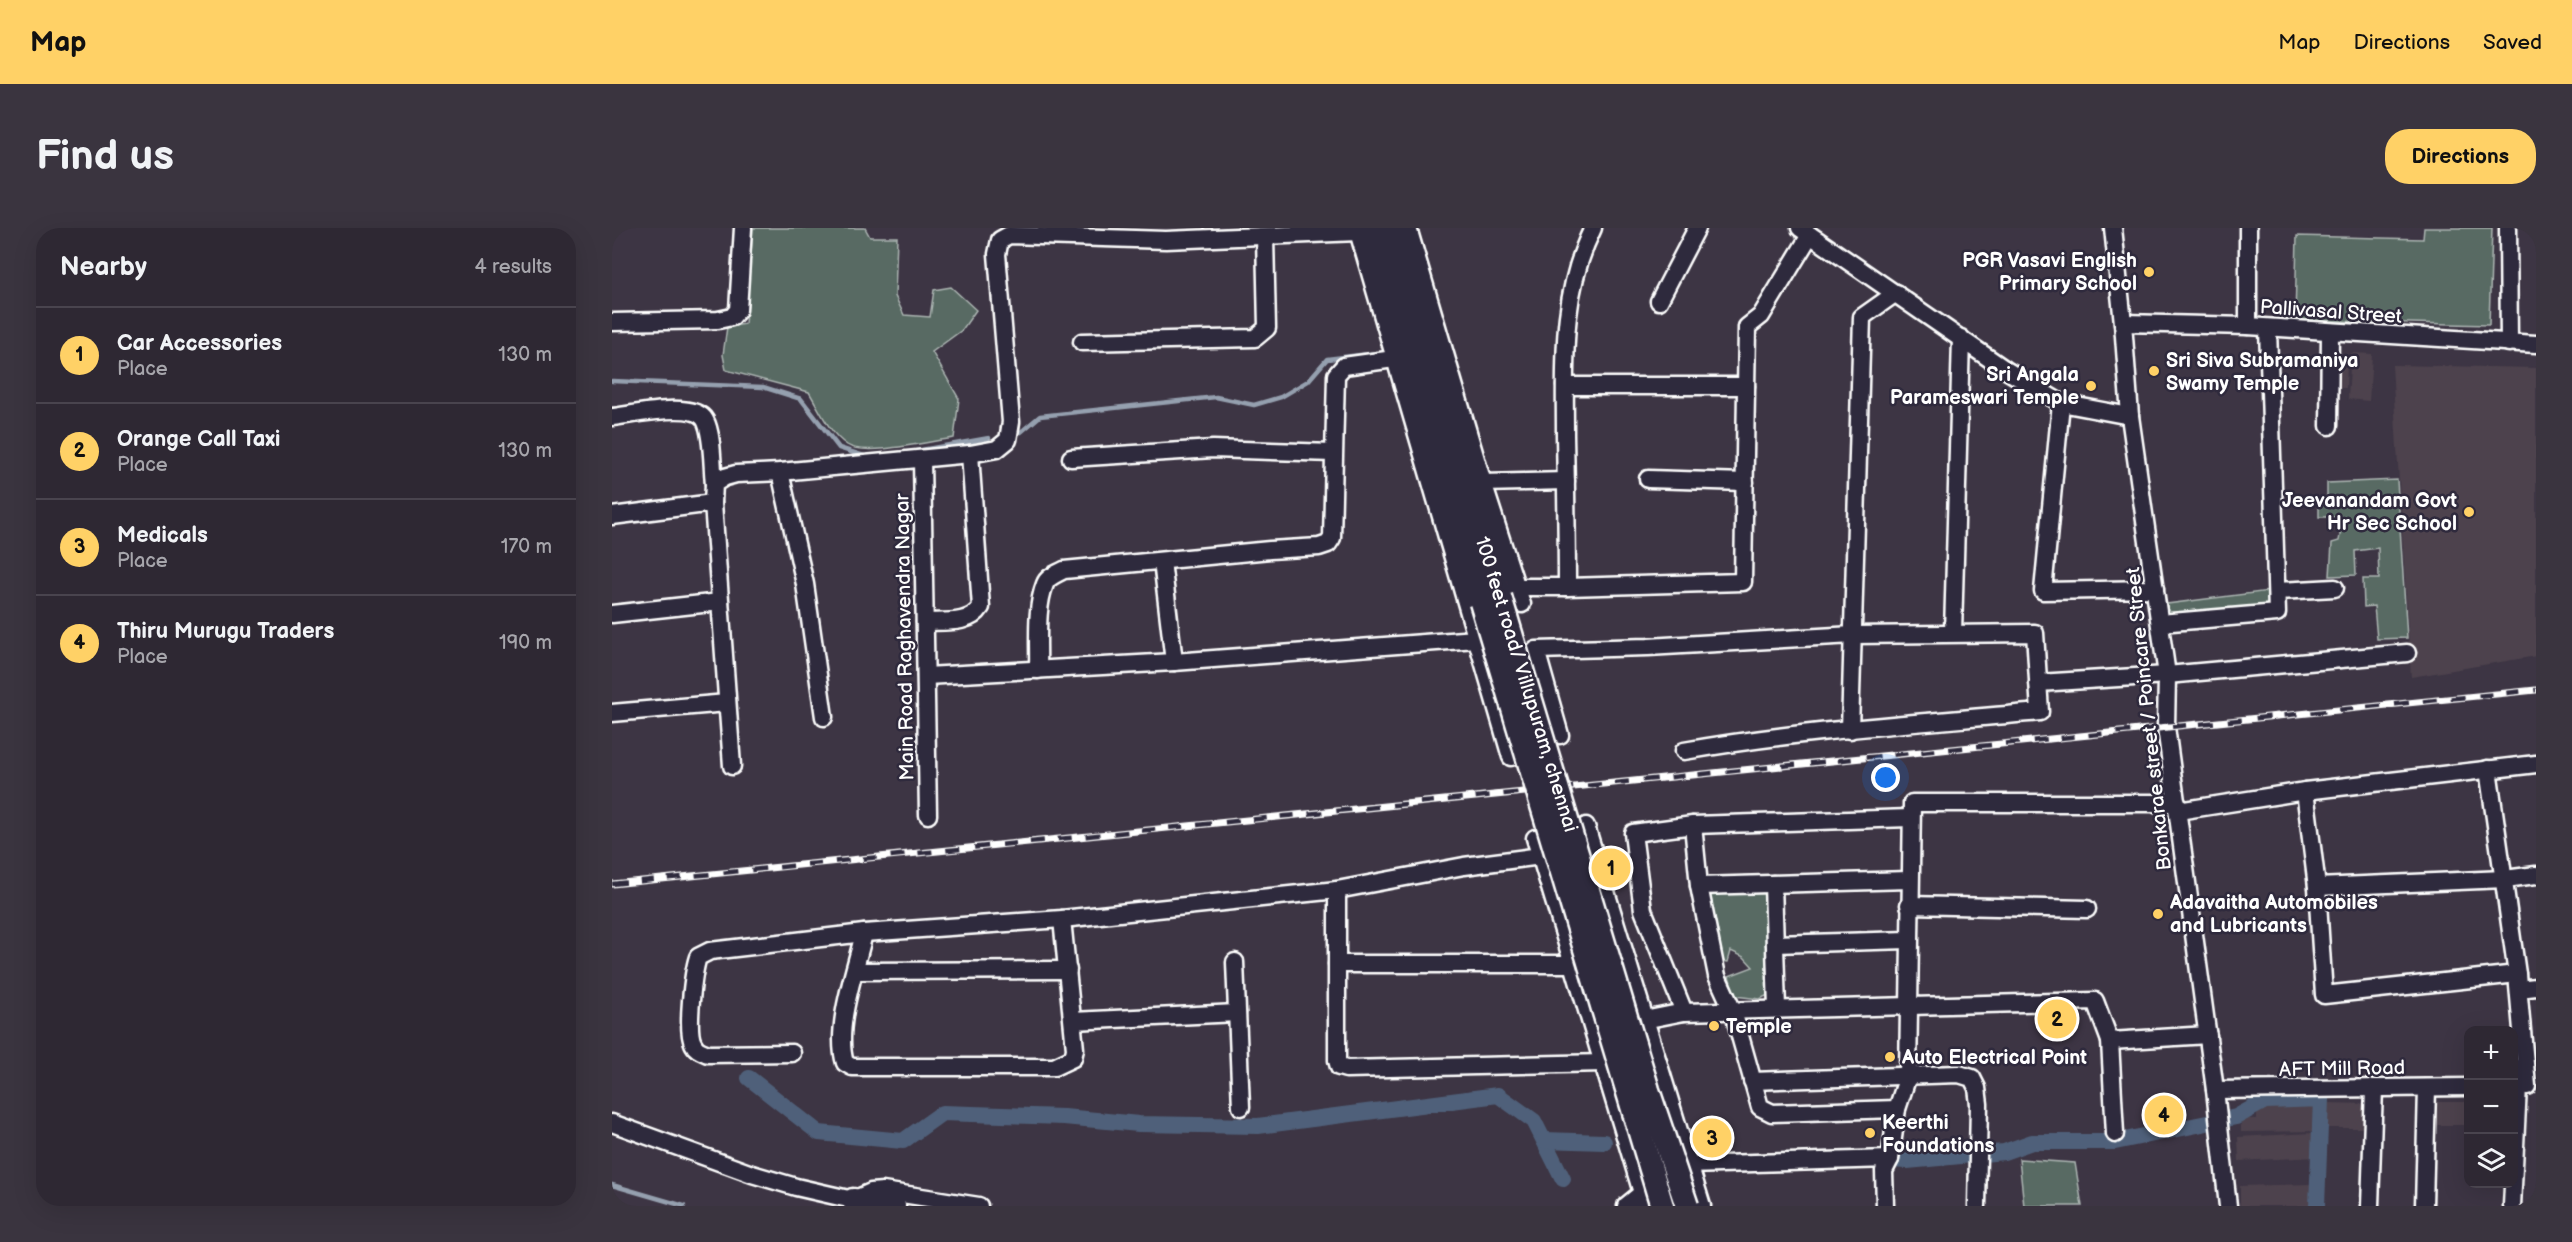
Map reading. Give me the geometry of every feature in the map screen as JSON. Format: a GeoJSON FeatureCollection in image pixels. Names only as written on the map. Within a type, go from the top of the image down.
{"type":"FeatureCollection","features":[{"type":"Feature","properties":{"kind":"highway","name":"100 feet road/ Villupuram, chennai"},"geometry":{"type":"LineString","coordinates":[[1395,228],[1650,1200]]}},
{"type":"Feature","properties":{"kind":"highway","name":"100 feet road/ Villupuram, chennai"},"geometry":{"type":"LineString","coordinates":[[1363,229],[1491,600],[1687,1206]]}},
{"type":"Feature","properties":{"kind":"highway"},"geometry":{"type":"LineString","coordinates":[[855,1203],[894,1206]]}},
{"type":"Feature","properties":{"kind":"street"},"geometry":{"type":"LineString","coordinates":[[612,322],[718,320],[732,317],[738,310],[742,228]]}},
{"type":"Feature","properties":{"kind":"street"},"geometry":{"type":"LineString","coordinates":[[1408,228],[1483,483],[1491,600],[1476,639],[1511,757]]}},
{"type":"Feature","properties":{"kind":"street"},"geometry":{"type":"LineString","coordinates":[[1567,587],[1564,335],[1573,282],[1584,245],[1593,228]]}},
{"type":"Feature","properties":{"kind":"street"},"geometry":{"type":"LineString","coordinates":[[1659,301],[1697,228]]}},
{"type":"Feature","properties":{"kind":"street","name":"Bonkarae street / Poincare Street"},"geometry":{"type":"LineString","coordinates":[[2112,228],[2123,323],[2130,416],[2167,675],[2166,727],[2216,1094],[2228,1206]]}},
{"type":"Feature","properties":{"kind":"street"},"geometry":{"type":"LineString","coordinates":[[2248,228],[2248,326]]}},
{"type":"Feature","properties":{"kind":"street"},"geometry":{"type":"LineString","coordinates":[[2508,228],[2509,343]]}},
{"type":"Feature","properties":{"kind":"street"},"geometry":{"type":"LineString","coordinates":[[714,484],[725,477],[736,474],[970,454],[997,448],[1008,440],[1011,422],[997,254],[1000,240],[1009,235],[1166,240],[1363,229],[1394,358],[1491,600]]}},
{"type":"Feature","properties":{"kind":"street"},"geometry":{"type":"LineString","coordinates":[[1491,600],[1567,587],[1743,582],[1747,327],[1761,316],[1805,231],[2006,370],[2061,402],[2130,416]]}},
{"type":"Feature","properties":{"kind":"street"},"geometry":{"type":"LineString","coordinates":[[1082,342],[1255,338],[1261,335],[1267,328],[1265,236]]}},
{"type":"Feature","properties":{"kind":"street"},"geometry":{"type":"LineString","coordinates":[[1850,730],[1862,317],[1896,293]]}},
{"type":"Feature","properties":{"kind":"street","name":"Pallivasal Street"},"geometry":{"type":"LineString","coordinates":[[2123,323],[2248,326],[2330,333],[2536,344]]}},
{"type":"Feature","properties":{"kind":"street"},"geometry":{"type":"LineString","coordinates":[[2160,623],[2277,613],[2268,328]]}},
{"type":"Feature","properties":{"kind":"street"},"geometry":{"type":"LineString","coordinates":[[2329,426],[2330,333]]}},
{"type":"Feature","properties":{"kind":"street"},"geometry":{"type":"LineString","coordinates":[[1953,633],[1960,338]]}},
{"type":"Feature","properties":{"kind":"street"},"geometry":{"type":"LineString","coordinates":[[1038,670],[1040,612],[1045,583],[1051,576],[1064,570],[1328,544],[1332,538],[1333,453],[1338,370],[1344,366],[1394,358]]}},
{"type":"Feature","properties":{"kind":"street"},"geometry":{"type":"LineString","coordinates":[[1565,386],[1746,386]]}},
{"type":"Feature","properties":{"kind":"street"},"geometry":{"type":"LineString","coordinates":[[2061,402],[2043,591],[2155,589]]}},
{"type":"Feature","properties":{"kind":"street"},"geometry":{"type":"LineString","coordinates":[[612,417],[681,409],[695,412],[704,418],[708,427],[714,484],[712,503],[732,766]]}},
{"type":"Feature","properties":{"kind":"street"},"geometry":{"type":"LineString","coordinates":[[1071,458],[1213,449],[1333,453]]}},
{"type":"Feature","properties":{"kind":"street"},"geometry":{"type":"LineString","coordinates":[[925,622],[965,620],[977,613],[981,606],[970,454]]}},
{"type":"Feature","properties":{"kind":"street","name":"Main Road Raghavendra Nagar"},"geometry":{"type":"LineString","coordinates":[[922,459],[928,815]]}},
{"type":"Feature","properties":{"kind":"street"},"geometry":{"type":"LineString","coordinates":[[780,472],[805,584],[824,717]]}},
{"type":"Feature","properties":{"kind":"street"},"geometry":{"type":"LineString","coordinates":[[1648,479],[1745,482]]}},
{"type":"Feature","properties":{"kind":"street"},"geometry":{"type":"LineString","coordinates":[[1483,483],[1566,481]]}},
{"type":"Feature","properties":{"kind":"street"},"geometry":{"type":"LineString","coordinates":[[612,516],[712,503]]}},
{"type":"Feature","properties":{"kind":"street"},"geometry":{"type":"LineString","coordinates":[[1162,561],[1174,663]]}},
{"type":"Feature","properties":{"kind":"street"},"geometry":{"type":"LineString","coordinates":[[2277,591],[2335,588]]}},
{"type":"Feature","properties":{"kind":"street"},"geometry":{"type":"LineString","coordinates":[[1491,600],[1522,604]]}},
{"type":"Feature","properties":{"kind":"street"},"geometry":{"type":"LineString","coordinates":[[612,614],[720,602]]}},
{"type":"Feature","properties":{"kind":"street"},"geometry":{"type":"LineString","coordinates":[[1560,735],[1536,650],[1648,647],[1853,634],[2035,633],[2040,712],[1752,739],[1684,751]]}},
{"type":"Feature","properties":{"kind":"street"},"geometry":{"type":"LineString","coordinates":[[926,676],[1174,663],[1476,639]]}},
{"type":"Feature","properties":{"kind":"street"},"geometry":{"type":"LineString","coordinates":[[2038,683],[2167,675],[2407,653]]}},
{"type":"Feature","properties":{"kind":"street"},"geometry":{"type":"LineString","coordinates":[[612,713],[727,703]]}},
{"type":"Feature","properties":{"kind":"street"},"geometry":{"type":"LineString","coordinates":[[1885,1206],[1884,1171],[1890,1159],[1897,1109],[1908,1076],[1907,1005],[1912,803],[2178,807],[2536,764]]}},
{"type":"Feature","properties":{"kind":"street"},"geometry":{"type":"LineString","coordinates":[[2488,769],[2524,983],[2524,1086],[2512,1206]]}},
{"type":"Feature","properties":{"kind":"street"},"geometry":{"type":"LineString","coordinates":[[2305,791],[2318,887],[2324,995],[2524,983]]}},
{"type":"Feature","properties":{"kind":"street"},"geometry":{"type":"LineString","coordinates":[[1684,1012],[1643,910],[1633,833],[1693,825],[1910,818]]}},
{"type":"Feature","properties":{"kind":"street"},"geometry":{"type":"LineString","coordinates":[[1693,825],[1699,886],[1717,976],[1733,1011],[1760,1107],[1772,1113],[1897,1109]]}},
{"type":"Feature","properties":{"kind":"street"},"geometry":{"type":"LineString","coordinates":[[1586,826],[1702,1206]]}},
{"type":"Feature","properties":{"kind":"street"},"geometry":{"type":"LineString","coordinates":[[1535,838],[1604,1063],[1650,1200],[1626,1206]]}},
{"type":"Feature","properties":{"kind":"street"},"geometry":{"type":"LineString","coordinates":[[792,1053],[708,1054],[697,1050],[691,1041],[690,1026],[694,970],[698,957],[710,951],[864,933],[1062,919],[1336,890],[1464,866],[1541,856]]}},
{"type":"Feature","properties":{"kind":"street"},"geometry":{"type":"LineString","coordinates":[[2318,887],[2505,879],[2536,875]]}},
{"type":"Feature","properties":{"kind":"street"},"geometry":{"type":"LineString","coordinates":[[1699,886],[1909,880]]}},
{"type":"Feature","properties":{"kind":"street"},"geometry":{"type":"LineString","coordinates":[[1773,884],[1777,1010]]}},
{"type":"Feature","properties":{"kind":"street"},"geometry":{"type":"LineString","coordinates":[[1336,890],[1336,1060],[1339,1067],[1346,1070],[1604,1063]]}},
{"type":"Feature","properties":{"kind":"street"},"geometry":{"type":"LineString","coordinates":[[1909,905],[2088,909]]}},
{"type":"Feature","properties":{"kind":"street"},"geometry":{"type":"LineString","coordinates":[[864,933],[844,1021],[841,1051],[845,1063],[852,1067],[1054,1067],[1073,1058],[1073,1021],[1062,919]]}},
{"type":"Feature","properties":{"kind":"street"},"geometry":{"type":"LineString","coordinates":[[1775,944],[1908,940]]}},
{"type":"Feature","properties":{"kind":"street"},"geometry":{"type":"LineString","coordinates":[[1235,962],[1241,1107]]}},
{"type":"Feature","properties":{"kind":"street"},"geometry":{"type":"LineString","coordinates":[[1337,964],[1574,964]]}},
{"type":"Feature","properties":{"kind":"street"},"geometry":{"type":"LineString","coordinates":[[855,971],[1068,970]]}},
{"type":"Feature","properties":{"kind":"street"},"geometry":{"type":"LineString","coordinates":[[1594,1030],[1644,1018],[1684,1012],[2094,1000],[2110,1041],[2115,1134]]}},
{"type":"Feature","properties":{"kind":"street"},"geometry":{"type":"LineString","coordinates":[[1073,1021],[1237,1013]]}},
{"type":"Feature","properties":{"kind":"street"},"geometry":{"type":"LineString","coordinates":[[2110,1041],[2208,1035]]}},
{"type":"Feature","properties":{"kind":"street"},"geometry":{"type":"LineString","coordinates":[[1752,1081],[1959,1074],[1972,1078],[1977,1088],[1977,1206]]}},
{"type":"Feature","properties":{"kind":"street","name":"AFT Mill Road"},"geometry":{"type":"LineString","coordinates":[[2216,1094],[2464,1087]]}},
{"type":"Feature","properties":{"kind":"street"},"geometry":{"type":"LineString","coordinates":[[2370,1206],[2374,1088]]}},
{"type":"Feature","properties":{"kind":"street"},"geometry":{"type":"LineString","coordinates":[[2424,1206],[2427,1088]]}},
{"type":"Feature","properties":{"kind":"street"},"geometry":{"type":"LineString","coordinates":[[612,1123],[752,1174],[855,1203],[871,1192],[883,1191],[980,1206]]}},
{"type":"Feature","properties":{"kind":"street"},"geometry":{"type":"LineString","coordinates":[[1689,1165],[1890,1159]]}},
{"type":"Feature","properties":{"kind":"shaded area"},"geometry":{"type":"Polygon","coordinates":[[[2351,353],[2372,354],[2369,401],[2348,399],[2351,353]]]}},
{"type":"Feature","properties":{"kind":"shaded area"},"geometry":{"type":"Polygon","coordinates":[[[2335,361],[2347,361],[2346,388],[2335,388],[2335,361]]]}},
{"type":"Feature","properties":{"kind":"shaded area","name":"Jeevanandam Govt Hr Sec School"},"geometry":{"type":"Polygon","coordinates":[[[2392,365],[2536,368],[2536,656],[2411,677],[2392,365]]]}},
{"type":"Feature","properties":{"kind":"shaded area"},"geometry":{"type":"Polygon","coordinates":[[[2437,1102],[2464,1102],[2464,1125],[2437,1125],[2437,1102]]]}},
{"type":"Feature","properties":{"kind":"shaded area"},"geometry":{"type":"Polygon","coordinates":[[[2324,1103],[2368,1104],[2367,1128],[2323,1128],[2324,1103]]]}},
{"type":"Feature","properties":{"kind":"shaded area"},"geometry":{"type":"Polygon","coordinates":[[[2317,1106],[2318,1131],[2241,1132],[2241,1119],[2257,1119],[2257,1108],[2317,1106]]]}},
{"type":"Feature","properties":{"kind":"shaded area"},"geometry":{"type":"Polygon","coordinates":[[[2314,1133],[2315,1157],[2239,1161],[2238,1137],[2314,1133]]]}},
{"type":"Feature","properties":{"kind":"shaded area"},"geometry":{"type":"Polygon","coordinates":[[[2311,1184],[2312,1206],[2240,1206],[2240,1186],[2311,1184]]]}},
{"type":"Feature","properties":{"kind":"green space"},"geometry":{"type":"Polygon","coordinates":[[[753,228],[865,228],[870,237],[897,237],[895,296],[904,315],[930,317],[934,290],[951,287],[976,310],[962,330],[932,352],[959,399],[954,438],[883,449],[856,448],[847,445],[835,434],[809,392],[726,370],[723,355],[727,327],[745,324],[753,228]]]}},
{"type":"Feature","properties":{"kind":"green space"},"geometry":{"type":"Polygon","coordinates":[[[2424,228],[2492,228],[2489,325],[2295,320],[2297,236],[2423,239],[2424,228]]]}},
{"type":"Feature","properties":{"kind":"green space"},"geometry":{"type":"Polygon","coordinates":[[[2397,480],[2407,638],[2377,639],[2374,606],[2364,607],[2363,579],[2379,579],[2378,548],[2355,551],[2356,575],[2330,576],[2332,543],[2339,541],[2343,517],[2319,517],[2319,499],[2327,498],[2327,483],[2397,480]]]}},
{"type":"Feature","properties":{"kind":"green space"},"geometry":{"type":"Polygon","coordinates":[[[2269,591],[2271,607],[2169,620],[2167,604],[2269,591]]]}},
{"type":"Feature","properties":{"kind":"green space"},"geometry":{"type":"Polygon","coordinates":[[[1768,889],[1768,995],[1760,999],[1735,996],[1729,976],[1753,967],[1744,957],[1731,951],[1728,962],[1721,961],[1709,894],[1768,889]]]}},
{"type":"Feature","properties":{"kind":"green space"},"geometry":{"type":"Polygon","coordinates":[[[2019,1159],[2075,1163],[2082,1206],[2024,1206],[2019,1159]]]}},
{"type":"Feature","properties":{"kind":"waterway"},"geometry":{"type":"LineString","coordinates":[[1021,432],[1040,416],[1216,397],[1254,405],[1281,397],[1308,381],[1327,359],[1377,353]]}},
{"type":"Feature","properties":{"kind":"waterway"},"geometry":{"type":"LineString","coordinates":[[612,381],[763,387],[801,399],[839,448],[867,457]]}},
{"type":"Feature","properties":{"kind":"waterway"},"geometry":{"type":"LineString","coordinates":[[916,451],[989,438]]}},
{"type":"Feature","properties":{"kind":"waterway"},"geometry":{"type":"LineString","coordinates":[[749,1078],[819,1133],[903,1141],[942,1113],[1064,1117],[1139,1124],[1258,1126],[1498,1095],[1534,1121],[1563,1179]]}},
{"type":"Feature","properties":{"kind":"waterway"},"geometry":{"type":"LineString","coordinates":[[1876,1159],[1907,1161],[2004,1152],[2032,1142],[2115,1142],[2236,1117],[2265,1101],[2321,1099],[2317,1206]]}},
{"type":"Feature","properties":{"kind":"waterway"},"geometry":{"type":"LineString","coordinates":[[1544,1140],[1604,1142]]}},
{"type":"Feature","properties":{"kind":"waterway"},"geometry":{"type":"LineString","coordinates":[[612,1185],[684,1206]]}},
{"type":"Feature","properties":{"kind":"railway"},"geometry":{"type":"LineString","coordinates":[[612,884],[2536,690]]}},
{"type":"Feature","properties":{"kind":"place","name":"PGR Vasavi English Primary School"},"geometry":{"type":"Point","coordinates":[2149,272]}},
{"type":"Feature","properties":{"kind":"place","name":"Sri Siva Subramaniya Swamy Temple"},"geometry":{"type":"Point","coordinates":[2154,371]}},
{"type":"Feature","properties":{"kind":"place","name":"Sri Angala Parameswari Temple"},"geometry":{"type":"Point","coordinates":[2091,386]}},
{"type":"Feature","properties":{"kind":"place","name":"Jeevanandam Govt Hr Sec School"},"geometry":{"type":"Point","coordinates":[2469,512]}},
{"type":"Feature","properties":{"kind":"place","name":"Car Accessories"},"geometry":{"type":"Point","coordinates":[1611,868]}},
{"type":"Feature","properties":{"kind":"place","name":"Adavaitha Automobiles and Lubricants"},"geometry":{"type":"Point","coordinates":[2158,914]}},
{"type":"Feature","properties":{"kind":"place","name":"Orange Call Taxi"},"geometry":{"type":"Point","coordinates":[2057,1019]}},
{"type":"Feature","properties":{"kind":"place","name":"Temple"},"geometry":{"type":"Point","coordinates":[1714,1026]}},
{"type":"Feature","properties":{"kind":"place","name":"Auto Electrical Point"},"geometry":{"type":"Point","coordinates":[1890,1057]}},
{"type":"Feature","properties":{"kind":"place","name":"Thiru Murugu Traders"},"geometry":{"type":"Point","coordinates":[2164,1115]}},
{"type":"Feature","properties":{"kind":"place","name":"Keerthi Foundations"},"geometry":{"type":"Point","coordinates":[1870,1133]}},
{"type":"Feature","properties":{"kind":"place","name":"Medicals"},"geometry":{"type":"Point","coordinates":[1712,1138]}}]}
